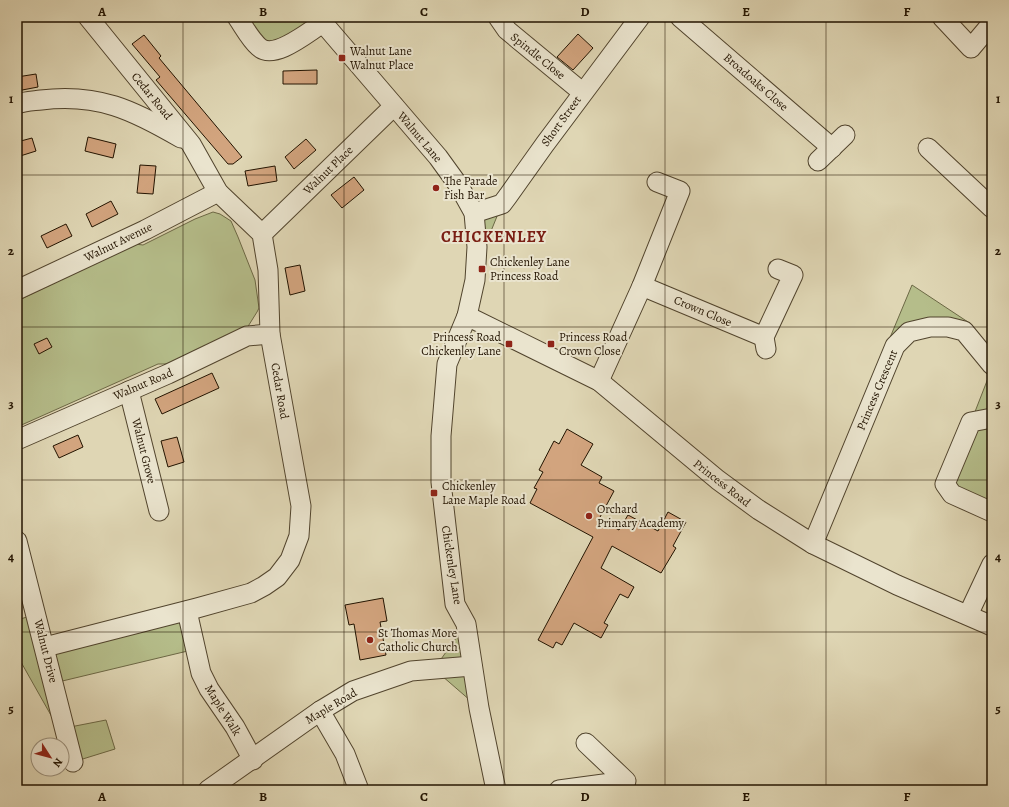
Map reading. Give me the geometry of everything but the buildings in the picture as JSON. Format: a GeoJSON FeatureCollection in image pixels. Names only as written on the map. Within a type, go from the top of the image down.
{"type":"FeatureCollection","features":[{"type":"Feature","properties":{"kind":"street","name":"Cedar Road"},"geometry":{"type":"LineString","coordinates":[[45,647],[187,611],[251,593],[264,586],[277,577],[290,560],[299,536],[302,506],[270,334],[268,270],[262,234],[218,192],[191,144],[88,17]]}},
{"type":"Feature","properties":{"kind":"street","name":"Walnut Lane"},"geometry":{"type":"LineString","coordinates":[[237,17],[260,48],[271,52],[286,46],[320,20],[438,157],[459,186],[474,213],[477,247],[476,268],[468,316]]}},
{"type":"Feature","properties":{"kind":"street","name":"Spindle Close"},"geometry":{"type":"LineString","coordinates":[[498,17],[507,30],[582,92]]}},
{"type":"Feature","properties":{"kind":"street","name":"Short Street"},"geometry":{"type":"LineString","coordinates":[[474,213],[502,204],[582,92],[640,17]]}},
{"type":"Feature","properties":{"kind":"street","name":"Broadoaks Close"},"geometry":{"type":"LineString","coordinates":[[680,17],[838,142],[818,161]]}},
{"type":"Feature","properties":{"kind":"street"},"geometry":{"type":"LineString","coordinates":[[942,17],[971,48],[992,23]]}},
{"type":"Feature","properties":{"kind":"street"},"geometry":{"type":"LineString","coordinates":[[17,104],[63,97],[104,102],[144,116],[191,144]]}},
{"type":"Feature","properties":{"kind":"street","name":"Walnut Place"},"geometry":{"type":"LineString","coordinates":[[262,234],[394,106]]}},
{"type":"Feature","properties":{"kind":"street"},"geometry":{"type":"LineString","coordinates":[[928,148],[992,208]]}},
{"type":"Feature","properties":{"kind":"street"},"geometry":{"type":"LineString","coordinates":[[599,381],[642,286],[680,191],[657,182]]}},
{"type":"Feature","properties":{"kind":"street","name":"Walnut Avenue"},"geometry":{"type":"LineString","coordinates":[[17,290],[145,230],[218,192]]}},
{"type":"Feature","properties":{"kind":"street","name":"Crown Close"},"geometry":{"type":"LineString","coordinates":[[642,286],[765,343],[793,275],[778,269]]}},
{"type":"Feature","properties":{"kind":"street","name":"Princess Road"},"geometry":{"type":"LineString","coordinates":[[468,316],[599,381],[718,480],[759,510],[813,544],[897,585],[992,626]]}},
{"type":"Feature","properties":{"kind":"street","name":"Chickenley Lane"},"geometry":{"type":"LineString","coordinates":[[468,316],[447,364],[441,436],[441,482],[449,566],[455,604],[466,624],[472,666],[496,790]]}},
{"type":"Feature","properties":{"kind":"street","name":"Princess Crescent"},"geometry":{"type":"LineString","coordinates":[[813,544],[895,346],[909,332],[930,328],[948,327],[964,331],[992,365]]}},
{"type":"Feature","properties":{"kind":"street","name":"Walnut Road"},"geometry":{"type":"LineString","coordinates":[[17,440],[129,391],[247,336],[270,334]]}},
{"type":"Feature","properties":{"kind":"street","name":"Walnut Grove"},"geometry":{"type":"LineString","coordinates":[[129,391],[159,510]]}},
{"type":"Feature","properties":{"kind":"street"},"geometry":{"type":"LineString","coordinates":[[992,418],[971,422],[945,484],[952,494],[992,512]]}},
{"type":"Feature","properties":{"kind":"street","name":"Walnut Drive"},"geometry":{"type":"LineString","coordinates":[[17,541],[73,762]]}},
{"type":"Feature","properties":{"kind":"street"},"geometry":{"type":"LineString","coordinates":[[968,616],[992,564]]}},
{"type":"Feature","properties":{"kind":"street","name":"Maple Walk"},"geometry":{"type":"LineString","coordinates":[[187,611],[201,673],[209,689],[235,727],[252,760]]}},
{"type":"Feature","properties":{"kind":"street","name":"Maple Road"},"geometry":{"type":"LineString","coordinates":[[208,790],[320,711],[352,691],[411,671],[472,666]]}},
{"type":"Feature","properties":{"kind":"street"},"geometry":{"type":"LineString","coordinates":[[320,711],[345,754],[359,790]]}},
{"type":"Feature","properties":{"kind":"street"},"geometry":{"type":"LineString","coordinates":[[559,790],[626,781],[586,743]]}},
{"type":"Feature","properties":{"kind":"green space"},"geometry":{"type":"Polygon","coordinates":[[[237,17],[318,17],[271,52],[237,17]]]}},
{"type":"Feature","properties":{"kind":"green space"},"geometry":{"type":"Polygon","coordinates":[[[502,204],[476,268],[474,213],[502,204]]]}},
{"type":"Feature","properties":{"kind":"green space"},"geometry":{"type":"Polygon","coordinates":[[[213,212],[220,214],[231,221],[255,280],[259,308],[247,328],[168,364],[158,364],[17,427],[17,301],[135,244],[143,245],[195,219],[213,212]]]}},
{"type":"Feature","properties":{"kind":"green space"},"geometry":{"type":"Polygon","coordinates":[[[912,285],[971,324],[964,331],[889,340],[912,285]]]}},
{"type":"Feature","properties":{"kind":"green space"},"geometry":{"type":"Polygon","coordinates":[[[992,368],[992,512],[952,494],[971,422],[992,368]]]}},
{"type":"Feature","properties":{"kind":"green space"},"geometry":{"type":"Polygon","coordinates":[[[187,611],[196,649],[54,683],[65,728],[106,720],[115,749],[73,762],[70,749],[70,737],[63,737],[17,655],[17,620],[37,614],[45,647],[187,611]]]}},
{"type":"Feature","properties":{"kind":"green space"},"geometry":{"type":"Polygon","coordinates":[[[466,624],[479,708],[434,669],[466,624]]]}},
{"type":"Feature","properties":{"kind":"place","name":"Walnut Lane Walnut Place"},"geometry":{"type":"Point","coordinates":[342,58]}},
{"type":"Feature","properties":{"kind":"place","name":"The Parade Fish Bar"},"geometry":{"type":"Point","coordinates":[436,188]}},
{"type":"Feature","properties":{"kind":"place","name":"Chickenley Lane Princess Road"},"geometry":{"type":"Point","coordinates":[482,269]}},
{"type":"Feature","properties":{"kind":"place","name":"Princess Road Chickenley Lane"},"geometry":{"type":"Point","coordinates":[509,344]}},
{"type":"Feature","properties":{"kind":"place","name":"Princess Road Crown Close"},"geometry":{"type":"Point","coordinates":[551,344]}},
{"type":"Feature","properties":{"kind":"place","name":"Chickenley Lane Maple Road"},"geometry":{"type":"Point","coordinates":[434,493]}},
{"type":"Feature","properties":{"kind":"place","name":"Orchard Primary Academy"},"geometry":{"type":"Point","coordinates":[589,516]}},
{"type":"Feature","properties":{"kind":"place","name":"St Thomas More Catholic Church"},"geometry":{"type":"Point","coordinates":[370,640]}},
{"type":"Feature","properties":{"kind":"district","name":"CHICKENLEY"},"geometry":{"type":"Point","coordinates":[494,237]}}]}
